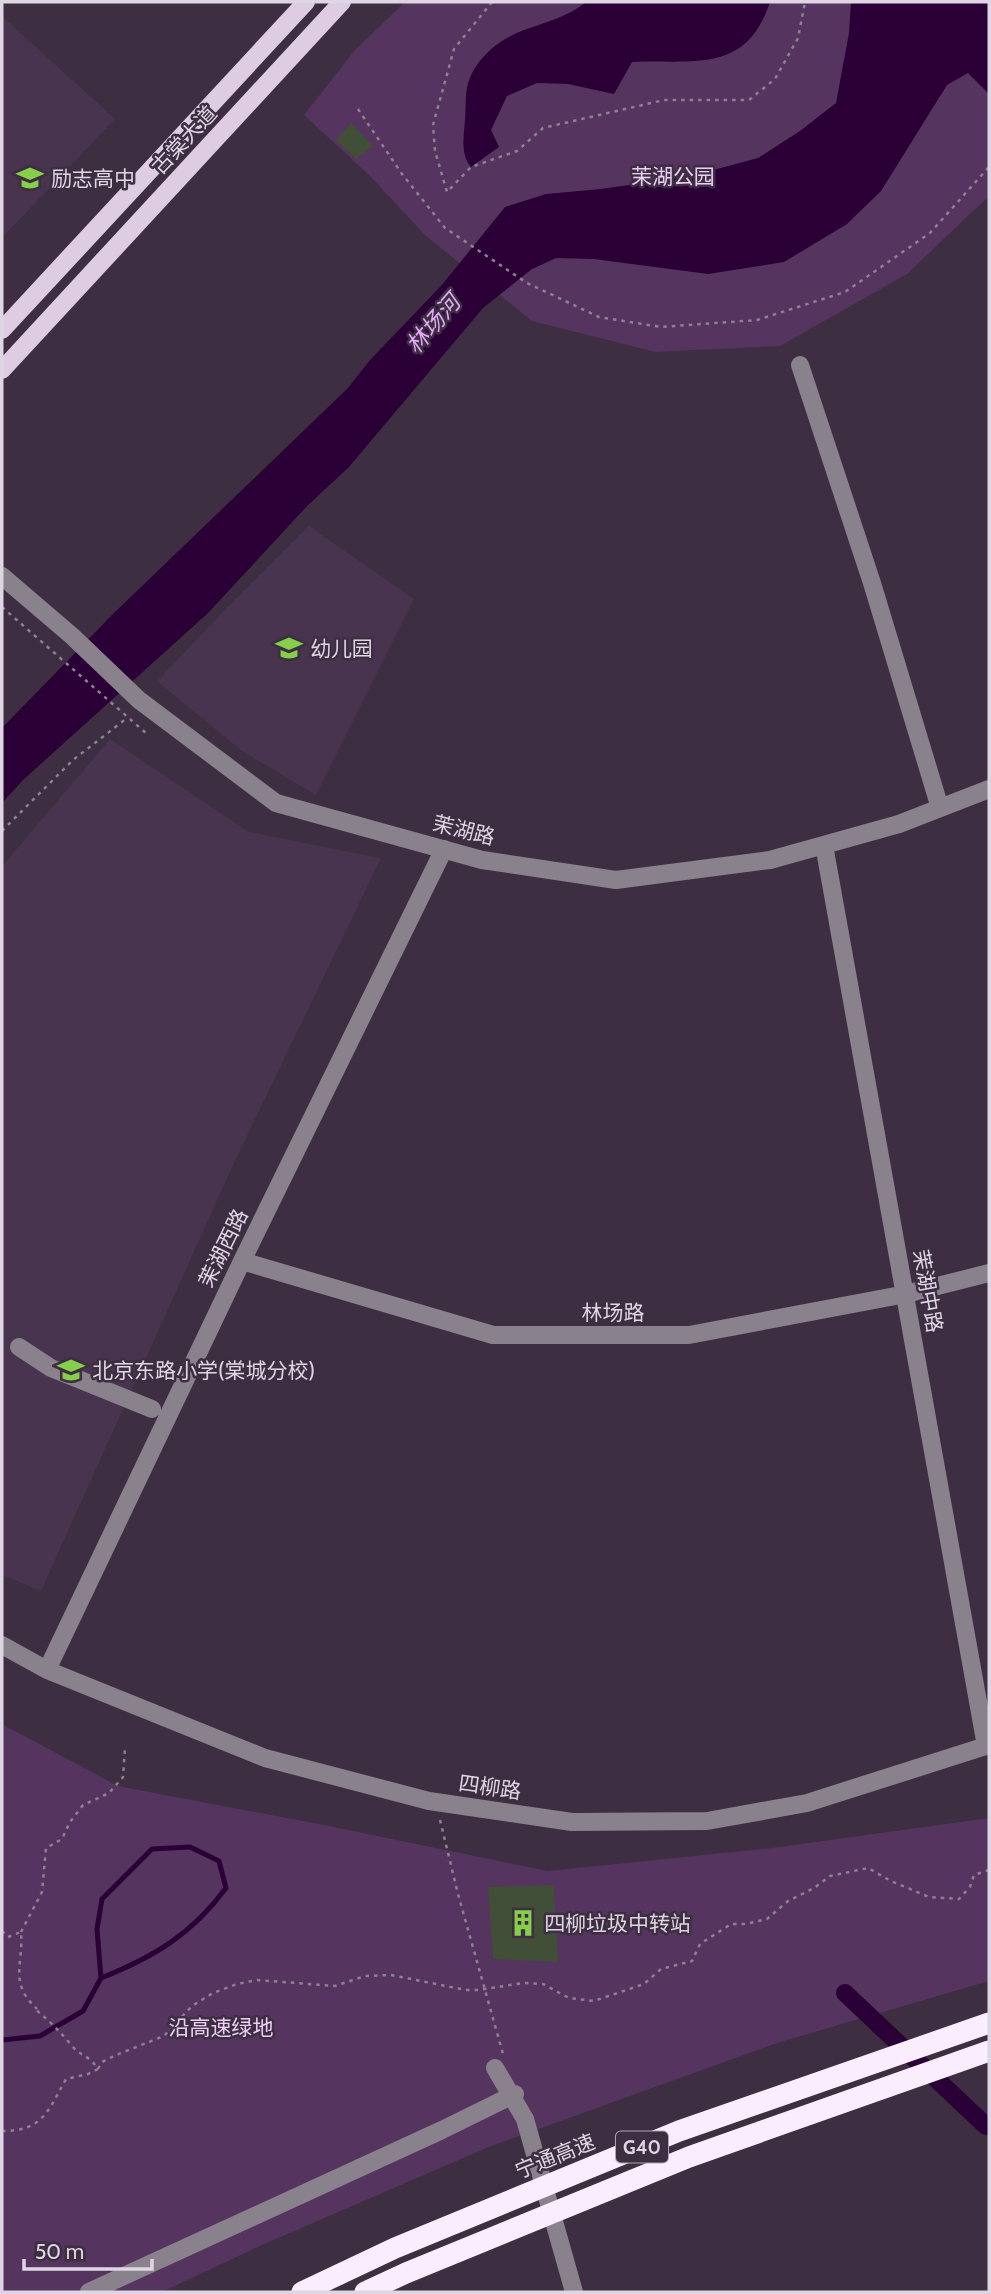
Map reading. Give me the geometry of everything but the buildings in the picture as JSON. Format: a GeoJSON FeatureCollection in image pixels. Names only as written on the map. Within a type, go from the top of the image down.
{"type":"FeatureCollection","features":[{"type":"Feature","properties":{"kind":"highway","name":"宁通高速"},"geometry":{"type":"LineString","coordinates":[[302,2292],[395,2248],[680,2132],[989,2023]]}},
{"type":"Feature","properties":{"kind":"highway","name":"G40"},"geometry":{"type":"LineString","coordinates":[[365,2292],[689,2157],[989,2051]]}},
{"type":"Feature","properties":{"kind":"main road","name":"古棠大道"},"geometry":{"type":"LineString","coordinates":[[2,330],[306,2]]}},
{"type":"Feature","properties":{"kind":"main road","name":"古棠大道"},"geometry":{"type":"LineString","coordinates":[[2,370],[342,2]]}},
{"type":"Feature","properties":{"kind":"street"},"geometry":{"type":"LineString","coordinates":[[800,365],[872,583],[940,808]]}},
{"type":"Feature","properties":{"kind":"street","name":"茉湖路"},"geometry":{"type":"LineString","coordinates":[[2,576],[72,636],[139,700],[276,803],[482,860],[616,880],[771,860],[899,824],[989,789]]}},
{"type":"Feature","properties":{"kind":"street","name":"茉湖中路"},"geometry":{"type":"LineString","coordinates":[[824,845],[988,1745]]}},
{"type":"Feature","properties":{"kind":"street","name":"茉湖西路"},"geometry":{"type":"LineString","coordinates":[[47,1670],[242,1261],[444,849]]}},
{"type":"Feature","properties":{"kind":"street","name":"林场路"},"geometry":{"type":"LineString","coordinates":[[242,1261],[493,1335],[689,1335],[906,1294],[989,1273]]}},
{"type":"Feature","properties":{"kind":"street"},"geometry":{"type":"LineString","coordinates":[[19,1347],[51,1368],[152,1409]]}},
{"type":"Feature","properties":{"kind":"street","name":"四柳路"},"geometry":{"type":"LineString","coordinates":[[2,1645],[47,1670],[265,1758],[438,1803],[572,1822],[707,1821],[807,1803],[988,1745]]}},
{"type":"Feature","properties":{"kind":"street"},"geometry":{"type":"LineString","coordinates":[[499,2061],[525,2119],[575,2292]]}},
{"type":"Feature","properties":{"kind":"street"},"geometry":{"type":"LineString","coordinates":[[89,2292],[515,2094]]}},
{"type":"Feature","properties":{"kind":"path"},"geometry":{"type":"LineString","coordinates":[[492,2],[454,49],[433,125],[435,151],[447,192],[471,167],[517,151],[543,128],[664,100],[749,100],[775,79],[798,38],[805,2]]}},
{"type":"Feature","properties":{"kind":"path"},"geometry":{"type":"LineString","coordinates":[[358,109],[402,174],[445,228],[527,283],[599,317],[660,327],[757,320],[845,292],[930,233],[989,167]]}},
{"type":"Feature","properties":{"kind":"path"},"geometry":{"type":"LineString","coordinates":[[2,607],[147,734]]}},
{"type":"Feature","properties":{"kind":"path"},"geometry":{"type":"LineString","coordinates":[[2,831],[74,760],[127,718]]}},
{"type":"Feature","properties":{"kind":"path"},"geometry":{"type":"LineString","coordinates":[[98,2069],[90,2057],[74,2049],[69,2040],[22,1993],[18,1978],[18,1958],[22,1945],[21,1931],[42,1892],[46,1848],[62,1839],[70,1822],[83,1805],[109,1793],[123,1777],[125,1747]]}},
{"type":"Feature","properties":{"kind":"path"},"geometry":{"type":"LineString","coordinates":[[438,1803],[499,2061]]}},
{"type":"Feature","properties":{"kind":"path"},"geometry":{"type":"LineString","coordinates":[[2,2132],[13,2132],[38,2124],[46,2116],[66,2079],[88,2074],[116,2054],[164,2036],[192,2006],[213,1993],[237,1984],[274,1980],[301,1985],[335,1986],[365,1976],[391,1975],[466,1990],[523,1983],[543,1984],[569,1998],[594,2001],[644,1984],[661,1969],[692,1961],[700,1944],[731,1924],[767,1919],[788,1901],[814,1888],[830,1876],[869,1868],[891,1881],[929,1897],[959,1899],[970,1886],[974,1875],[989,1870]]}},
{"type":"Feature","properties":{"kind":"path"},"geometry":{"type":"LineString","coordinates":[[2,1931],[8,1937],[21,1931]]}},
{"type":"Feature","properties":{"kind":"path"},"geometry":{"type":"LineString","coordinates":[[36,2010],[44,2016]]}},
{"type":"Feature","properties":{"kind":"shaded area","name":"励志高中"},"geometry":{"type":"Polygon","coordinates":[[[2,16],[115,119],[2,238],[2,16]]]}},
{"type":"Feature","properties":{"kind":"shaded area","name":"幼儿园"},"geometry":{"type":"Polygon","coordinates":[[[309,526],[414,599],[316,795],[242,751],[157,681],[309,526]]]}},
{"type":"Feature","properties":{"kind":"shaded area","name":"北京东路小学(棠城分校)"},"geometry":{"type":"Polygon","coordinates":[[[110,739],[249,832],[381,858],[233,1165],[41,1591],[2,1575],[2,866],[110,739]]]}},
{"type":"Feature","properties":{"kind":"green space","name":"茉湖公园"},"geometry":{"type":"Polygon","coordinates":[[[405,2],[989,2],[989,196],[907,274],[780,346],[655,352],[532,321],[426,236],[370,176],[304,115],[355,50],[405,2]]]}},
{"type":"Feature","properties":{"kind":"green space","name":"沿高速绿地"},"geometry":{"type":"Polygon","coordinates":[[[2,1724],[118,1786],[548,1871],[772,1848],[989,1818],[989,1981],[777,2043],[491,2146],[262,2245],[162,2292],[2,2292],[2,1724]]]}},
{"type":"Feature","properties":{"kind":"water"},"geometry":{"type":"Polygon","coordinates":[[[586,2],[770,2],[760,25],[747,42],[732,52],[696,61],[632,62],[614,94],[568,84],[537,83],[507,96],[491,130],[499,147],[471,167],[465,157],[464,138],[467,88],[475,68],[489,51],[507,38],[565,15],[586,2]]]}},
{"type":"Feature","properties":{"kind":"water","name":"林场河"},"geometry":{"type":"Polygon","coordinates":[[[851,2],[989,2],[989,94],[968,73],[947,85],[881,191],[847,224],[784,262],[708,274],[594,259],[556,258],[532,269],[483,308],[348,468],[308,505],[208,613],[23,780],[2,803],[2,728],[114,613],[348,388],[370,360],[441,286],[505,207],[546,194],[691,176],[758,158],[800,131],[836,103],[849,33],[851,2]]]}},
{"type":"Feature","properties":{"kind":"waterway"},"geometry":{"type":"LineString","coordinates":[[2,2040],[40,2036],[83,2011],[101,1978],[97,1929],[102,1899],[152,1849],[190,1847],[219,1861],[226,1888],[200,1919],[155,1952],[101,1978]]}},
{"type":"Feature","properties":{"kind":"waterway"},"geometry":{"type":"LineString","coordinates":[[845,1993],[986,2126]]}},
{"type":"Feature","properties":{"kind":"place","name":"励志高中"},"geometry":{"type":"Point","coordinates":[30,178]}},
{"type":"Feature","properties":{"kind":"place","name":"幼儿园"},"geometry":{"type":"Point","coordinates":[289,648]}},
{"type":"Feature","properties":{"kind":"place","name":"北京东路小学(棠城分校)"},"geometry":{"type":"Point","coordinates":[71,1370]}},
{"type":"Feature","properties":{"kind":"place","name":"四柳垃圾中转站"},"geometry":{"type":"Point","coordinates":[523,1923]}}]}
